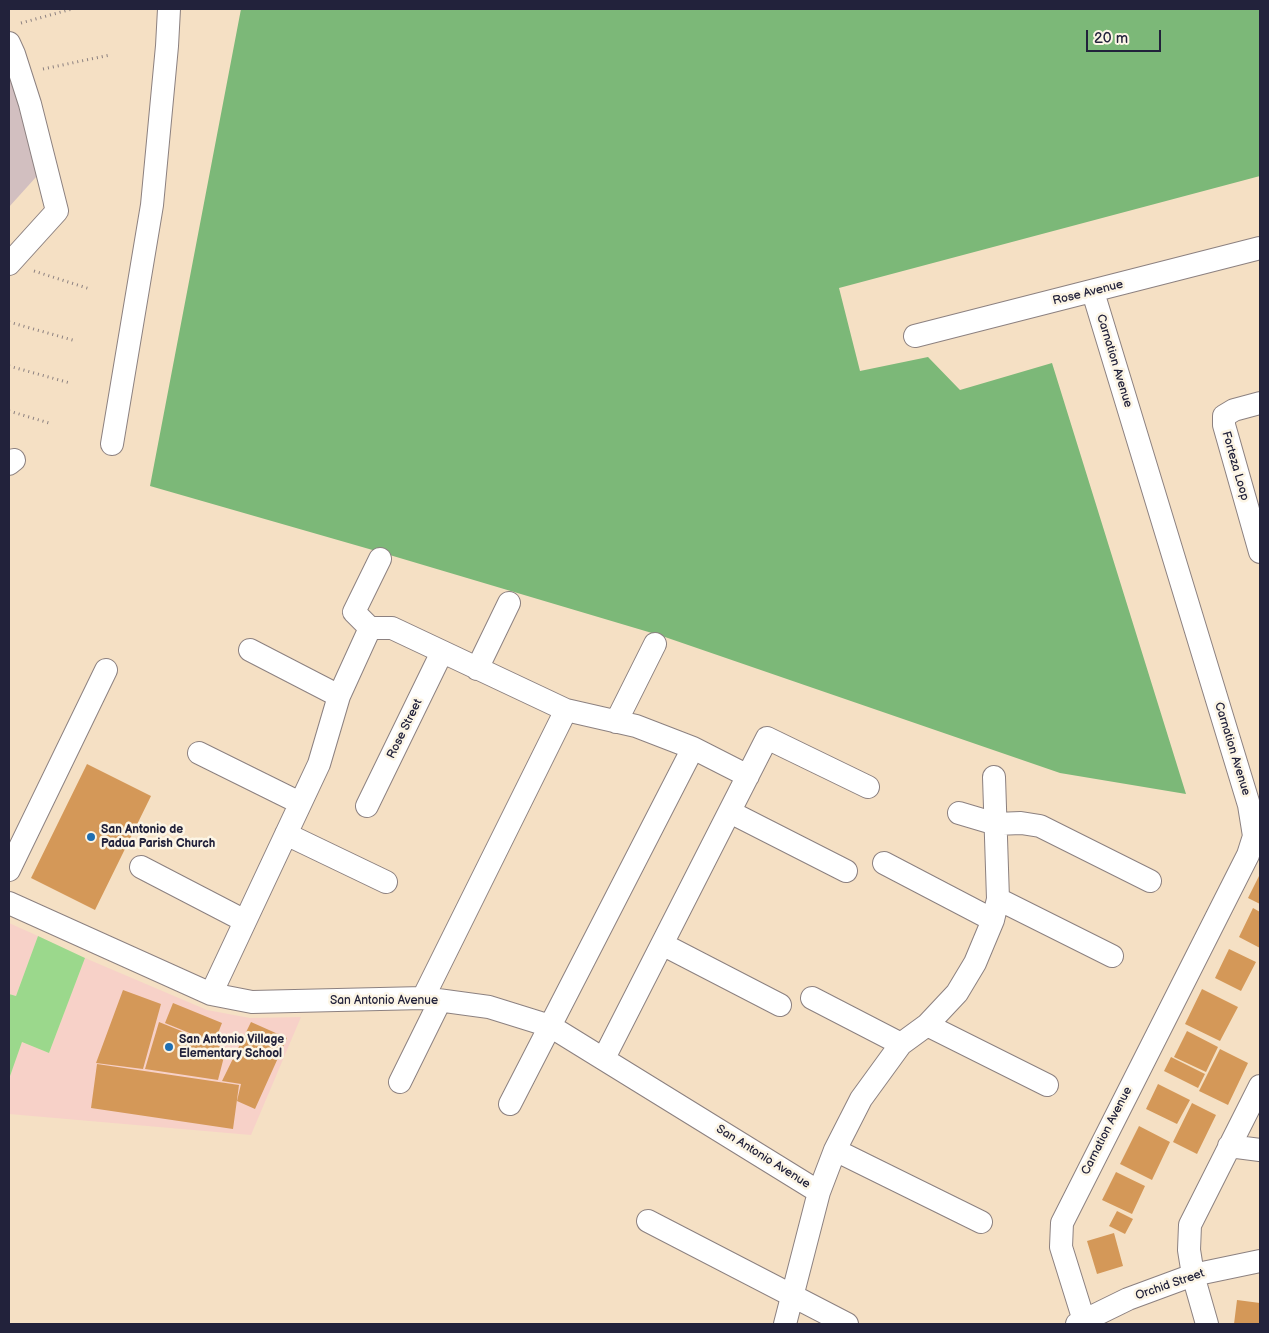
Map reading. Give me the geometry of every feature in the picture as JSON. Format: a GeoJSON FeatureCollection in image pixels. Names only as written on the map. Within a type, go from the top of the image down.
{"type":"FeatureCollection","features":[{"type":"Feature","properties":{"kind":"street"},"geometry":{"type":"LineString","coordinates":[[112,444],[152,205],[169,9]]}},
{"type":"Feature","properties":{"kind":"street"},"geometry":{"type":"LineString","coordinates":[[9,264],[57,211],[32,113],[14,54],[13,33]]}},
{"type":"Feature","properties":{"kind":"street","name":"Rose Avenue"},"geometry":{"type":"LineString","coordinates":[[915,336],[1260,248]]}},
{"type":"Feature","properties":{"kind":"street","name":"Carnation Avenue"},"geometry":{"type":"LineString","coordinates":[[1082,1323],[1061,1247],[1062,1223],[1248,855],[1254,836],[1249,805],[1093,292]]}},
{"type":"Feature","properties":{"kind":"street","name":"Forteza Loop"},"geometry":{"type":"LineString","coordinates":[[1260,403],[1234,410],[1224,416],[1224,425],[1260,552]]}},
{"type":"Feature","properties":{"kind":"street"},"geometry":{"type":"LineString","coordinates":[[380,558],[354,612],[370,628],[392,628],[566,710],[636,726],[693,748],[748,776]]}},
{"type":"Feature","properties":{"kind":"street"},"geometry":{"type":"LineString","coordinates":[[477,669],[509,603]]}},
{"type":"Feature","properties":{"kind":"street"},"geometry":{"type":"LineString","coordinates":[[211,994],[319,764],[339,696],[370,628]]}},
{"type":"Feature","properties":{"kind":"street"},"geometry":{"type":"LineString","coordinates":[[616,722],[655,644]]}},
{"type":"Feature","properties":{"kind":"street"},"geometry":{"type":"LineString","coordinates":[[250,650],[339,696]]}},
{"type":"Feature","properties":{"kind":"street","name":"Rose Street"},"geometry":{"type":"LineString","coordinates":[[367,806],[442,652]]}},
{"type":"Feature","properties":{"kind":"street"},"geometry":{"type":"LineString","coordinates":[[9,870],[106,670]]}},
{"type":"Feature","properties":{"kind":"street"},"geometry":{"type":"LineString","coordinates":[[400,1082],[431,999],[566,710]]}},
{"type":"Feature","properties":{"kind":"street"},"geometry":{"type":"LineString","coordinates":[[604,1058],[767,738],[868,786]]}},
{"type":"Feature","properties":{"kind":"street"},"geometry":{"type":"LineString","coordinates":[[510,1104],[693,748]]}},
{"type":"Feature","properties":{"kind":"street"},"geometry":{"type":"LineString","coordinates":[[199,753],[300,803]]}},
{"type":"Feature","properties":{"kind":"street"},"geometry":{"type":"LineString","coordinates":[[785,1324],[819,1192],[835,1150],[861,1099],[902,1044],[927,1025],[957,993],[975,963],[996,910],[994,777]]}},
{"type":"Feature","properties":{"kind":"street"},"geometry":{"type":"LineString","coordinates":[[730,812],[846,871]]}},
{"type":"Feature","properties":{"kind":"street"},"geometry":{"type":"LineString","coordinates":[[959,813],[996,824],[1021,823],[1040,826],[1150,881]]}},
{"type":"Feature","properties":{"kind":"street"},"geometry":{"type":"LineString","coordinates":[[286,834],[386,882]]}},
{"type":"Feature","properties":{"kind":"street"},"geometry":{"type":"LineString","coordinates":[[884,864],[1112,956]]}},
{"type":"Feature","properties":{"kind":"street"},"geometry":{"type":"LineString","coordinates":[[141,867],[245,921]]}},
{"type":"Feature","properties":{"kind":"street","name":"San Antonio Avenue"},"geometry":{"type":"LineString","coordinates":[[9,904],[211,994],[252,1002],[431,999],[489,1007],[550,1026],[819,1192]]}},
{"type":"Feature","properties":{"kind":"street"},"geometry":{"type":"LineString","coordinates":[[662,944],[780,1005]]}},
{"type":"Feature","properties":{"kind":"street"},"geometry":{"type":"LineString","coordinates":[[812,998],[902,1044]]}},
{"type":"Feature","properties":{"kind":"street"},"geometry":{"type":"LineString","coordinates":[[927,1025],[1047,1085]]}},
{"type":"Feature","properties":{"kind":"street"},"geometry":{"type":"LineString","coordinates":[[1207,1324],[1193,1275],[1189,1250],[1190,1225],[1260,1086]]}},
{"type":"Feature","properties":{"kind":"street"},"geometry":{"type":"LineString","coordinates":[[1229,1146],[1260,1150]]}},
{"type":"Feature","properties":{"kind":"street"},"geometry":{"type":"LineString","coordinates":[[835,1150],[981,1222]]}},
{"type":"Feature","properties":{"kind":"street"},"geometry":{"type":"LineString","coordinates":[[648,1221],[847,1324]]}},
{"type":"Feature","properties":{"kind":"street","name":"Orchid Street"},"geometry":{"type":"LineString","coordinates":[[1082,1323],[1128,1299],[1193,1275],[1260,1261]]}},
{"type":"Feature","properties":{"kind":"path"},"geometry":{"type":"LineString","coordinates":[[13,33],[72,9]]}},
{"type":"Feature","properties":{"kind":"path"},"geometry":{"type":"LineString","coordinates":[[20,74],[110,55]]}},
{"type":"Feature","properties":{"kind":"path"},"geometry":{"type":"LineString","coordinates":[[9,264],[90,289]]}},
{"type":"Feature","properties":{"kind":"path"},"geometry":{"type":"LineString","coordinates":[[9,322],[76,341]]}},
{"type":"Feature","properties":{"kind":"path"},"geometry":{"type":"LineString","coordinates":[[9,366],[70,383]]}},
{"type":"Feature","properties":{"kind":"path"},"geometry":{"type":"LineString","coordinates":[[9,411],[49,423]]}},
{"type":"Feature","properties":{"kind":"shaded area"},"geometry":{"type":"Polygon","coordinates":[[[9,70],[37,176],[9,207],[9,70]]]}},
{"type":"Feature","properties":{"kind":"shaded area"},"geometry":{"type":"Polygon","coordinates":[[[9,923],[38,936],[16,996],[9,994],[9,923]]]}},
{"type":"Feature","properties":{"kind":"shaded area","name":"San Antonio Village Elementary School"},"geometry":{"type":"Polygon","coordinates":[[[85,958],[207,1010],[250,1018],[301,1017],[251,1135],[9,1114],[9,1079],[22,1042],[49,1053],[85,958]]]}},
{"type":"Feature","properties":{"kind":"green space"},"geometry":{"type":"Polygon","coordinates":[[[241,9],[1260,9],[1260,176],[839,288],[860,371],[928,357],[960,390],[1052,363],[1186,794],[1060,773],[662,636],[150,486],[241,9]]]}},
{"type":"Feature","properties":{"kind":"green space"},"geometry":{"type":"Polygon","coordinates":[[[38,936],[85,958],[49,1053],[22,1042],[9,1079],[9,994],[16,996],[38,936]]]}},
{"type":"Feature","properties":{"kind":"building","name":"San Antonio de Padua Parish Church"},"geometry":{"type":"Polygon","coordinates":[[[87,764],[151,796],[95,910],[31,878],[87,764]]]}},
{"type":"Feature","properties":{"kind":"building"},"geometry":{"type":"Polygon","coordinates":[[[1260,874],[1260,904],[1248,898],[1260,874]]]}},
{"type":"Feature","properties":{"kind":"building"},"geometry":{"type":"Polygon","coordinates":[[[1253,908],[1260,912],[1260,948],[1239,937],[1253,908]]]}},
{"type":"Feature","properties":{"kind":"building"},"geometry":{"type":"Polygon","coordinates":[[[1229,949],[1256,962],[1241,991],[1215,978],[1229,949]]]}},
{"type":"Feature","properties":{"kind":"building"},"geometry":{"type":"Polygon","coordinates":[[[1202,989],[1238,1007],[1220,1041],[1185,1024],[1202,989]]]}},
{"type":"Feature","properties":{"kind":"building"},"geometry":{"type":"Polygon","coordinates":[[[123,990],[161,1004],[143,1069],[96,1063],[123,990]]]}},
{"type":"Feature","properties":{"kind":"building"},"geometry":{"type":"Polygon","coordinates":[[[173,1003],[222,1023],[214,1043],[165,1023],[173,1003]]]}},
{"type":"Feature","properties":{"kind":"building"},"geometry":{"type":"Polygon","coordinates":[[[159,1022],[226,1049],[218,1080],[145,1069],[159,1022]]]}},
{"type":"Feature","properties":{"kind":"building"},"geometry":{"type":"Polygon","coordinates":[[[251,1022],[287,1038],[255,1109],[237,1101],[241,1084],[222,1081],[251,1022]]]}},
{"type":"Feature","properties":{"kind":"building"},"geometry":{"type":"Polygon","coordinates":[[[1187,1031],[1218,1047],[1206,1072],[1174,1057],[1187,1031]]]}},
{"type":"Feature","properties":{"kind":"building"},"geometry":{"type":"Polygon","coordinates":[[[1220,1049],[1248,1063],[1228,1105],[1199,1091],[1220,1049]]]}},
{"type":"Feature","properties":{"kind":"building"},"geometry":{"type":"Polygon","coordinates":[[[1171,1057],[1205,1074],[1198,1088],[1164,1071],[1171,1057]]]}},
{"type":"Feature","properties":{"kind":"building"},"geometry":{"type":"Polygon","coordinates":[[[97,1064],[239,1085],[233,1129],[91,1108],[97,1064]]]}},
{"type":"Feature","properties":{"kind":"building"},"geometry":{"type":"Polygon","coordinates":[[[1158,1084],[1190,1100],[1177,1124],[1146,1109],[1158,1084]]]}},
{"type":"Feature","properties":{"kind":"building"},"geometry":{"type":"Polygon","coordinates":[[[1192,1103],[1216,1115],[1197,1154],[1173,1142],[1192,1103]]]}},
{"type":"Feature","properties":{"kind":"building"},"geometry":{"type":"Polygon","coordinates":[[[1139,1126],[1170,1142],[1152,1180],[1120,1164],[1139,1126]]]}},
{"type":"Feature","properties":{"kind":"building"},"geometry":{"type":"Polygon","coordinates":[[[1116,1172],[1145,1186],[1132,1214],[1102,1200],[1116,1172]]]}},
{"type":"Feature","properties":{"kind":"building"},"geometry":{"type":"Polygon","coordinates":[[[1117,1211],[1133,1219],[1125,1234],[1109,1226],[1117,1211]]]}},
{"type":"Feature","properties":{"kind":"building"},"geometry":{"type":"Polygon","coordinates":[[[1114,1233],[1123,1266],[1097,1274],[1087,1241],[1114,1233]]]}},
{"type":"Feature","properties":{"kind":"building"},"geometry":{"type":"Polygon","coordinates":[[[1237,1300],[1260,1303],[1260,1324],[1234,1324],[1237,1300]]]}},
{"type":"Feature","properties":{"kind":"place","name":"San Antonio de Padua Parish Church"},"geometry":{"type":"Point","coordinates":[91,837]}},
{"type":"Feature","properties":{"kind":"place","name":"San Antonio Village Elementary School"},"geometry":{"type":"Point","coordinates":[169,1047]}}]}
